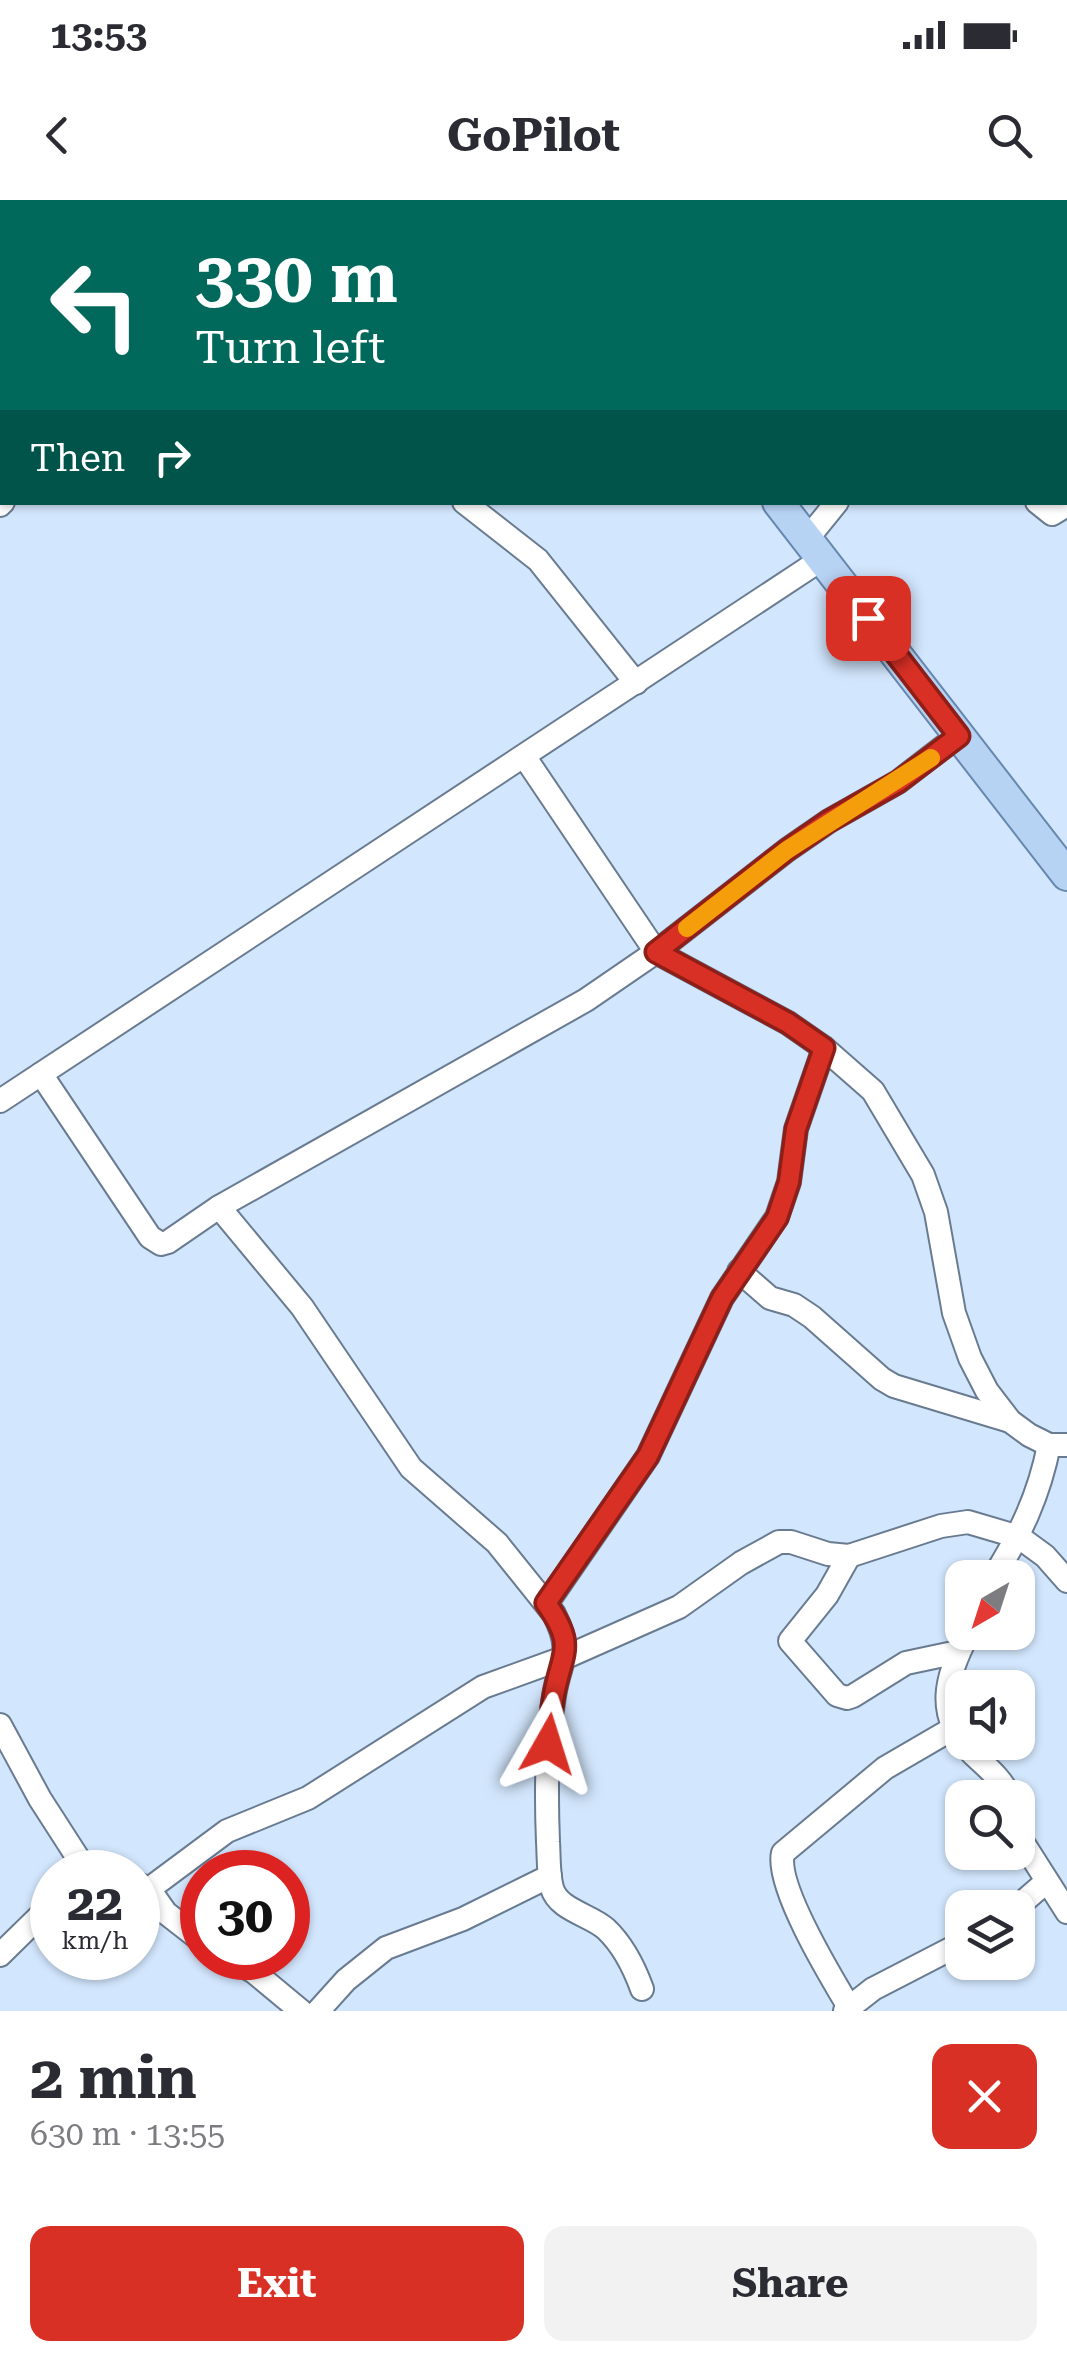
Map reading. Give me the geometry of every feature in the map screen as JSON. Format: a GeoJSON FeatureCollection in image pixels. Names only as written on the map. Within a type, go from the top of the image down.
{"type":"FeatureCollection","features":[{"type":"Feature","properties":{"kind":"main road"},"geometry":{"type":"LineString","coordinates":[[780,505],[1067,874]]}},
{"type":"Feature","properties":{"kind":"street"},"geometry":{"type":"LineString","coordinates":[[468,505],[538,560],[636,683]]}},
{"type":"Feature","properties":{"kind":"street"},"geometry":{"type":"LineString","coordinates":[[0,1101],[636,683],[815,549],[836,505]]}},
{"type":"Feature","properties":{"kind":"street"},"geometry":{"type":"LineString","coordinates":[[1041,505],[1052,514],[1067,505]]}},
{"type":"Feature","properties":{"kind":"street"},"geometry":{"type":"LineString","coordinates":[[41,1074],[155,1242],[168,1242],[219,1207],[553,1020],[656,952],[787,850],[898,782],[959,736]]}},
{"type":"Feature","properties":{"kind":"street"},"geometry":{"type":"LineString","coordinates":[[524,756],[656,952],[788,1023],[873,1091],[923,1175],[936,1212],[954,1313],[964,1343],[987,1391],[1010,1420]]}},
{"type":"Feature","properties":{"kind":"street"},"geometry":{"type":"LineString","coordinates":[[546,1603],[648,1456],[713,1315],[783,1203],[796,1129],[824,1048]]}},
{"type":"Feature","properties":{"kind":"street"},"geometry":{"type":"LineString","coordinates":[[219,1207],[302,1307],[411,1468],[496,1542],[546,1603],[560,1627],[566,1657],[554,1692],[548,1744],[550,1876],[556,1897],[605,1928],[620,1945],[642,1988]]}},
{"type":"Feature","properties":{"kind":"street"},"geometry":{"type":"LineString","coordinates":[[739,1272],[770,1298],[801,1309],[894,1386],[1010,1420],[1058,1445],[1019,1537],[1004,1560]]}},
{"type":"Feature","properties":{"kind":"street"},"geometry":{"type":"LineString","coordinates":[[160,1875],[227,1830],[308,1798],[483,1688],[566,1657],[679,1607],[741,1563],[779,1542],[849,1556],[957,1522],[968,1522],[1019,1537],[1067,1581]]}},
{"type":"Feature","properties":{"kind":"street"},"geometry":{"type":"LineString","coordinates":[[849,1556],[826,1596],[790,1640],[837,1695],[853,1696],[918,1658],[945,1648]]}},
{"type":"Feature","properties":{"kind":"street"},"geometry":{"type":"LineString","coordinates":[[0,1725],[73,1850]]}},
{"type":"Feature","properties":{"kind":"street"},"geometry":{"type":"LineString","coordinates":[[945,1733],[872,1778],[783,1852],[782,1868],[817,1955],[847,2009],[873,1989],[945,1952]]}},
{"type":"Feature","properties":{"kind":"street"},"geometry":{"type":"LineString","coordinates":[[981,1760],[999,1780]]}},
{"type":"Feature","properties":{"kind":"street"},"geometry":{"type":"LineString","coordinates":[[1035,1864],[1067,1912]]}},
{"type":"Feature","properties":{"kind":"street"},"geometry":{"type":"LineString","coordinates":[[318,2011],[346,1980],[386,1948],[440,1929],[550,1876]]}},
{"type":"Feature","properties":{"kind":"street"},"geometry":{"type":"LineString","coordinates":[[1035,1892],[1046,1882]]}},
{"type":"Feature","properties":{"kind":"street"},"geometry":{"type":"LineString","coordinates":[[160,1906],[180,1924]]}},
{"type":"Feature","properties":{"kind":"street"},"geometry":{"type":"LineString","coordinates":[[0,1956],[30,1926]]}},
{"type":"Feature","properties":{"kind":"street"},"geometry":{"type":"LineString","coordinates":[[264,1980],[302,2011]]}},
{"type":"Feature","properties":{"kind":"slow traffic"},"geometry":{"type":"LineString","coordinates":[[687,928],[787,850],[931,758]]}},
{"type":"Feature","properties":{"kind":"route"},"geometry":{"type":"LineString","coordinates":[[548,1744],[554,1692],[566,1657],[560,1627],[546,1603],[648,1456],[722,1298],[777,1218],[789,1182],[796,1129],[824,1048],[788,1023],[656,952],[787,850],[898,782],[959,736],[868,618]]}}]}
